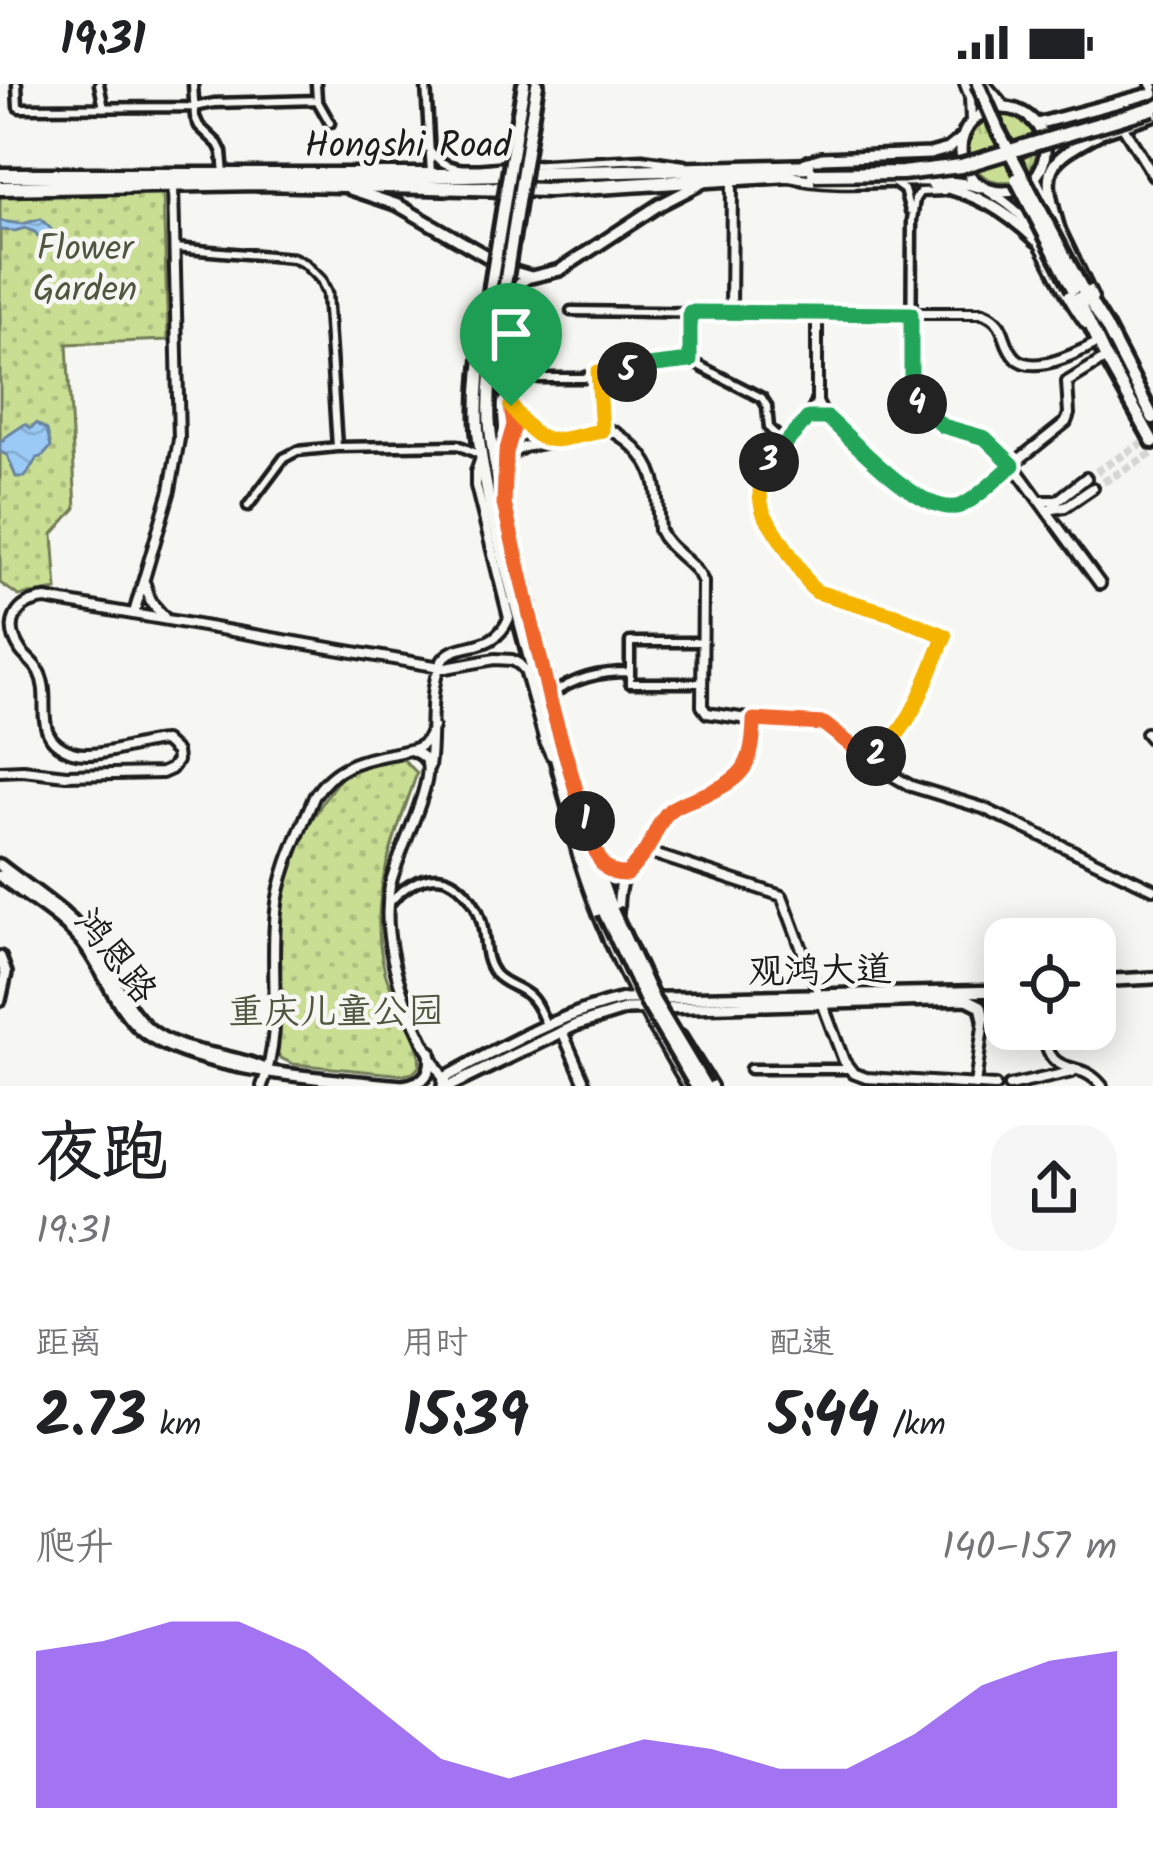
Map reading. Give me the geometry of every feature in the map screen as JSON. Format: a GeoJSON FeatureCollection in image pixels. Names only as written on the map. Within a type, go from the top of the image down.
{"type":"FeatureCollection","features":[{"type":"Feature","properties":{"kind":"highway","name":"Hongshi Road"},"geometry":{"type":"LineString","coordinates":[[0,175],[708,174],[914,165],[987,153],[1153,98]]}},
{"type":"Feature","properties":{"kind":"highway","name":"Hongshi Road"},"geometry":{"type":"LineString","coordinates":[[0,188],[173,184],[549,190],[784,171]]}},
{"type":"Feature","properties":{"kind":"main road"},"geometry":{"type":"LineString","coordinates":[[524,84],[525,119],[493,358],[490,429],[576,814]]}},
{"type":"Feature","properties":{"kind":"main road"},"geometry":{"type":"LineString","coordinates":[[537,84],[525,119],[491,285],[468,437],[481,456],[559,770],[647,1003],[692,1086]]}},
{"type":"Feature","properties":{"kind":"main road"},"geometry":{"type":"LineString","coordinates":[[975,84],[1100,334],[1153,418]]}},
{"type":"Feature","properties":{"kind":"main road"},"geometry":{"type":"LineString","coordinates":[[1037,124],[1153,98]]}},
{"type":"Feature","properties":{"kind":"main road"},"geometry":{"type":"LineString","coordinates":[[784,171],[813,182],[955,181],[1010,191],[1035,177],[1060,147],[1122,125],[1153,98]]}},
{"type":"Feature","properties":{"kind":"main road"},"geometry":{"type":"LineString","coordinates":[[784,171],[822,158],[930,154],[948,149],[962,138],[971,121],[997,108],[1027,115],[1037,124],[1045,146],[1042,164]]}},
{"type":"Feature","properties":{"kind":"main road"},"geometry":{"type":"LineString","coordinates":[[1059,229],[1048,184],[1054,161],[1100,133]]}},
{"type":"Feature","properties":{"kind":"main road"},"geometry":{"type":"LineString","coordinates":[[962,138],[962,161],[968,175],[984,188]]}},
{"type":"Feature","properties":{"kind":"main road","name":"Hongshi Road"},"geometry":{"type":"LineString","coordinates":[[337,185],[398,205],[531,277],[560,270],[708,174]]}},
{"type":"Feature","properties":{"kind":"main road"},"geometry":{"type":"LineString","coordinates":[[910,182],[970,195],[1012,217],[1036,240]]}},
{"type":"Feature","properties":{"kind":"main road"},"geometry":{"type":"LineString","coordinates":[[1100,334],[1106,358],[1153,442]]}},
{"type":"Feature","properties":{"kind":"main road","name":"鸿恩路"},"geometry":{"type":"LineString","coordinates":[[0,865],[91,940],[129,1005],[151,1030],[194,1049],[268,1070]]}},
{"type":"Feature","properties":{"kind":"main road","name":"鸿恩路"},"geometry":{"type":"LineString","coordinates":[[0,876],[84,944],[124,1009],[166,1046],[250,1069],[404,1086]]}},
{"type":"Feature","properties":{"kind":"main road"},"geometry":{"type":"LineString","coordinates":[[612,911],[654,1001],[709,1086]]}},
{"type":"Feature","properties":{"kind":"main road"},"geometry":{"type":"LineString","coordinates":[[0,957],[6,973],[0,1000]]}},
{"type":"Feature","properties":{"kind":"main road"},"geometry":{"type":"LineString","coordinates":[[1116,980],[1153,978]]}},
{"type":"Feature","properties":{"kind":"main road","name":"观鸿大道"},"geometry":{"type":"LineString","coordinates":[[638,1003],[984,993]]}},
{"type":"Feature","properties":{"kind":"main road","name":"观鸿大道"},"geometry":{"type":"LineString","coordinates":[[821,1000],[967,1000],[981,1006],[984,1019]]}},
{"type":"Feature","properties":{"kind":"main road"},"geometry":{"type":"LineString","coordinates":[[446,1084],[458,1071],[547,1026],[590,1008],[638,1003]]}},
{"type":"Feature","properties":{"kind":"main road"},"geometry":{"type":"LineString","coordinates":[[446,1084],[562,1031],[638,1003]]}},
{"type":"Feature","properties":{"kind":"main road"},"geometry":{"type":"LineString","coordinates":[[404,1086],[427,1076],[430,1052]]}},
{"type":"Feature","properties":{"kind":"main road"},"geometry":{"type":"LineString","coordinates":[[436,1065],[458,1071]]}},
{"type":"Feature","properties":{"kind":"street"},"geometry":{"type":"LineString","coordinates":[[17,84],[20,108],[194,107],[317,100]]}},
{"type":"Feature","properties":{"kind":"street"},"geometry":{"type":"LineString","coordinates":[[99,84],[104,108]]}},
{"type":"Feature","properties":{"kind":"street"},"geometry":{"type":"LineString","coordinates":[[193,84],[199,126],[218,144],[224,174]]}},
{"type":"Feature","properties":{"kind":"street"},"geometry":{"type":"LineString","coordinates":[[316,84],[317,100],[330,123]]}},
{"type":"Feature","properties":{"kind":"street"},"geometry":{"type":"LineString","coordinates":[[426,84],[430,175],[446,168],[642,159],[708,174]]}},
{"type":"Feature","properties":{"kind":"street"},"geometry":{"type":"LineString","coordinates":[[971,121],[975,84],[1006,109]]}},
{"type":"Feature","properties":{"kind":"street"},"geometry":{"type":"LineString","coordinates":[[1122,125],[1153,175]]}},
{"type":"Feature","properties":{"kind":"street"},"geometry":{"type":"LineString","coordinates":[[428,148],[446,168]]}},
{"type":"Feature","properties":{"kind":"street"},"geometry":{"type":"LineString","coordinates":[[1035,177],[1100,334]]}},
{"type":"Feature","properties":{"kind":"street"},"geometry":{"type":"LineString","coordinates":[[731,313],[732,178]]}},
{"type":"Feature","properties":{"kind":"street"},"geometry":{"type":"LineString","coordinates":[[890,182],[904,190],[912,220]]}},
{"type":"Feature","properties":{"kind":"street"},"geometry":{"type":"LineString","coordinates":[[134,613],[170,490],[179,439],[173,184]]}},
{"type":"Feature","properties":{"kind":"street"},"geometry":{"type":"LineString","coordinates":[[984,188],[1027,222],[1070,300],[1100,334]]}},
{"type":"Feature","properties":{"kind":"street"},"geometry":{"type":"LineString","coordinates":[[970,195],[923,190],[915,199],[911,389],[918,405],[943,426],[985,438],[1013,465],[1100,584]]}},
{"type":"Feature","properties":{"kind":"street"},"geometry":{"type":"LineString","coordinates":[[175,248],[293,258],[321,280],[330,307],[337,447]]}},
{"type":"Feature","properties":{"kind":"street"},"geometry":{"type":"LineString","coordinates":[[531,277],[515,286],[511,297],[502,385],[530,432],[548,441]]}},
{"type":"Feature","properties":{"kind":"street"},"geometry":{"type":"LineString","coordinates":[[571,311],[983,313],[1000,324],[1017,359],[1028,363],[1066,359],[1100,334]]}},
{"type":"Feature","properties":{"kind":"street"},"geometry":{"type":"LineString","coordinates":[[690,312],[690,361]]}},
{"type":"Feature","properties":{"kind":"street"},"geometry":{"type":"LineString","coordinates":[[817,314],[817,402],[768,464],[759,490],[764,514],[817,592],[895,615],[945,636],[906,726],[870,760]]}},
{"type":"Feature","properties":{"kind":"street"},"geometry":{"type":"LineString","coordinates":[[817,402],[828,418],[919,498],[944,506],[962,505],[1066,422],[1069,378],[1106,358]]}},
{"type":"Feature","properties":{"kind":"street"},"geometry":{"type":"LineString","coordinates":[[539,378],[584,378],[598,372],[637,372],[647,366],[690,361],[762,398],[769,428],[785,444]]}},
{"type":"Feature","properties":{"kind":"street"},"geometry":{"type":"LineString","coordinates":[[598,372],[602,431]]}},
{"type":"Feature","properties":{"kind":"street"},"geometry":{"type":"LineString","coordinates":[[504,504],[504,470],[514,425],[511,406]]}},
{"type":"Feature","properties":{"kind":"street"},"geometry":{"type":"LineString","coordinates":[[808,418],[828,418]]}},
{"type":"Feature","properties":{"kind":"street"},"geometry":{"type":"LineString","coordinates":[[504,470],[512,453],[524,446],[602,431],[618,433],[648,461],[658,530],[699,571],[703,582],[702,706],[706,712],[824,724],[911,786],[982,808],[1153,889]]}},
{"type":"Feature","properties":{"kind":"street"},"geometry":{"type":"LineString","coordinates":[[248,506],[284,458],[297,451],[468,437],[470,448],[481,456],[476,486],[509,618],[493,640],[456,650],[440,666],[421,802],[393,873],[387,907],[392,960],[446,1084]]}},
{"type":"Feature","properties":{"kind":"street"},"geometry":{"type":"LineString","coordinates":[[1038,499],[1057,501],[1086,478]]}},
{"type":"Feature","properties":{"kind":"street"},"geometry":{"type":"LineString","coordinates":[[1046,510],[1065,507],[1093,488]]}},
{"type":"Feature","properties":{"kind":"street"},"geometry":{"type":"LineString","coordinates":[[1065,507],[1062,523],[1067,539]]}},
{"type":"Feature","properties":{"kind":"street"},"geometry":{"type":"LineString","coordinates":[[144,576],[150,601],[165,617]]}},
{"type":"Feature","properties":{"kind":"street"},"geometry":{"type":"LineString","coordinates":[[0,770],[162,773],[177,761],[176,752],[164,741],[81,754],[59,746],[48,734],[43,680],[22,652],[13,618],[39,599],[56,599],[440,666],[512,660],[525,670],[545,742],[559,770]]}},
{"type":"Feature","properties":{"kind":"street"},"geometry":{"type":"LineString","coordinates":[[702,642],[629,642],[630,683],[702,683]]}},
{"type":"Feature","properties":{"kind":"street"},"geometry":{"type":"LineString","coordinates":[[549,696],[582,678],[630,672]]}},
{"type":"Feature","properties":{"kind":"street"},"geometry":{"type":"LineString","coordinates":[[612,911],[627,874],[663,818],[741,772],[753,748],[754,720]]}},
{"type":"Feature","properties":{"kind":"street"},"geometry":{"type":"LineString","coordinates":[[262,1086],[272,1051],[274,934],[281,878],[314,797],[343,767],[410,750],[426,742],[433,728]]}},
{"type":"Feature","properties":{"kind":"street"},"geometry":{"type":"LineString","coordinates":[[410,750],[420,754],[428,769]]}},
{"type":"Feature","properties":{"kind":"street"},"geometry":{"type":"LineString","coordinates":[[576,814],[601,866],[612,911],[709,1086]]}},
{"type":"Feature","properties":{"kind":"street"},"geometry":{"type":"LineString","coordinates":[[576,814],[573,840],[581,867],[624,975],[692,1086]]}},
{"type":"Feature","properties":{"kind":"street"},"geometry":{"type":"LineString","coordinates":[[645,851],[782,896],[849,1069]]}},
{"type":"Feature","properties":{"kind":"street"},"geometry":{"type":"LineString","coordinates":[[601,866],[613,874],[627,874]]}},
{"type":"Feature","properties":{"kind":"street"},"geometry":{"type":"LineString","coordinates":[[393,873],[400,882],[413,884]]}},
{"type":"Feature","properties":{"kind":"street"},"geometry":{"type":"LineString","coordinates":[[387,907],[413,884],[438,877],[462,889],[481,918],[491,968],[530,996],[547,1026]]}},
{"type":"Feature","properties":{"kind":"street"},"geometry":{"type":"LineString","coordinates":[[624,975],[636,978],[641,967]]}},
{"type":"Feature","properties":{"kind":"street"},"geometry":{"type":"LineString","coordinates":[[975,1086],[984,1019]]}},
{"type":"Feature","properties":{"kind":"street"},"geometry":{"type":"LineString","coordinates":[[562,1031],[586,1086]]}},
{"type":"Feature","properties":{"kind":"street"},"geometry":{"type":"LineString","coordinates":[[1047,1050],[1059,1065],[1094,1076],[1102,1086]]}},
{"type":"Feature","properties":{"kind":"street"},"geometry":{"type":"LineString","coordinates":[[750,1069],[849,1069],[866,1078],[995,1086]]}},
{"type":"Feature","properties":{"kind":"street"},"geometry":{"type":"LineString","coordinates":[[1010,1086],[1082,1072]]}},
{"type":"Feature","properties":{"kind":"green space"},"geometry":{"type":"Polygon","coordinates":[[[1003,114],[1027,124],[1037,148],[1027,172],[1003,182],[979,172],[969,148],[979,124],[1003,114]]]}},
{"type":"Feature","properties":{"kind":"green space","name":"Flower Garden"},"geometry":{"type":"Polygon","coordinates":[[[163,190],[168,340],[67,344],[76,508],[53,534],[57,590],[19,596],[0,583],[0,193],[163,190]]]}},
{"type":"Feature","properties":{"kind":"green space","name":"重庆儿童公园"},"geometry":{"type":"Polygon","coordinates":[[[404,760],[417,773],[385,870],[380,945],[389,983],[417,1045],[419,1067],[404,1075],[293,1064],[277,1052],[279,927],[290,867],[302,838],[339,781],[357,768],[404,760]]]}},
{"type":"Feature","properties":{"kind":"water"},"geometry":{"type":"Polygon","coordinates":[[[41,219],[55,240],[41,240],[25,228],[0,230],[0,221],[22,224],[41,219]]]}},
{"type":"Feature","properties":{"kind":"water"},"geometry":{"type":"Polygon","coordinates":[[[36,423],[47,430],[51,447],[25,477],[16,477],[7,455],[0,452],[0,441],[25,424],[31,428],[36,423]]]}},
{"type":"Feature","properties":{"kind":"tunnel"},"geometry":{"type":"LineString","coordinates":[[1086,478],[1152,437]]}},
{"type":"Feature","properties":{"kind":"tunnel"},"geometry":{"type":"LineString","coordinates":[[1093,488],[1153,453]]}},
{"type":"Feature","properties":{"kind":"route"},"geometry":{"type":"LineString","coordinates":[[690,312],[911,314],[911,389],[918,405],[943,426],[985,438],[1013,465],[962,505],[944,506],[919,498],[828,418],[815,416],[808,418],[768,464],[759,490],[764,514],[817,592],[895,615],[945,636],[899,735],[870,760],[824,724],[754,720],[753,748],[741,772],[672,809],[627,874],[608,873],[581,813],[507,520],[504,470],[514,425],[511,406],[530,432],[548,441],[602,431],[598,372],[637,372],[647,366],[690,361],[690,312]]}}]}
